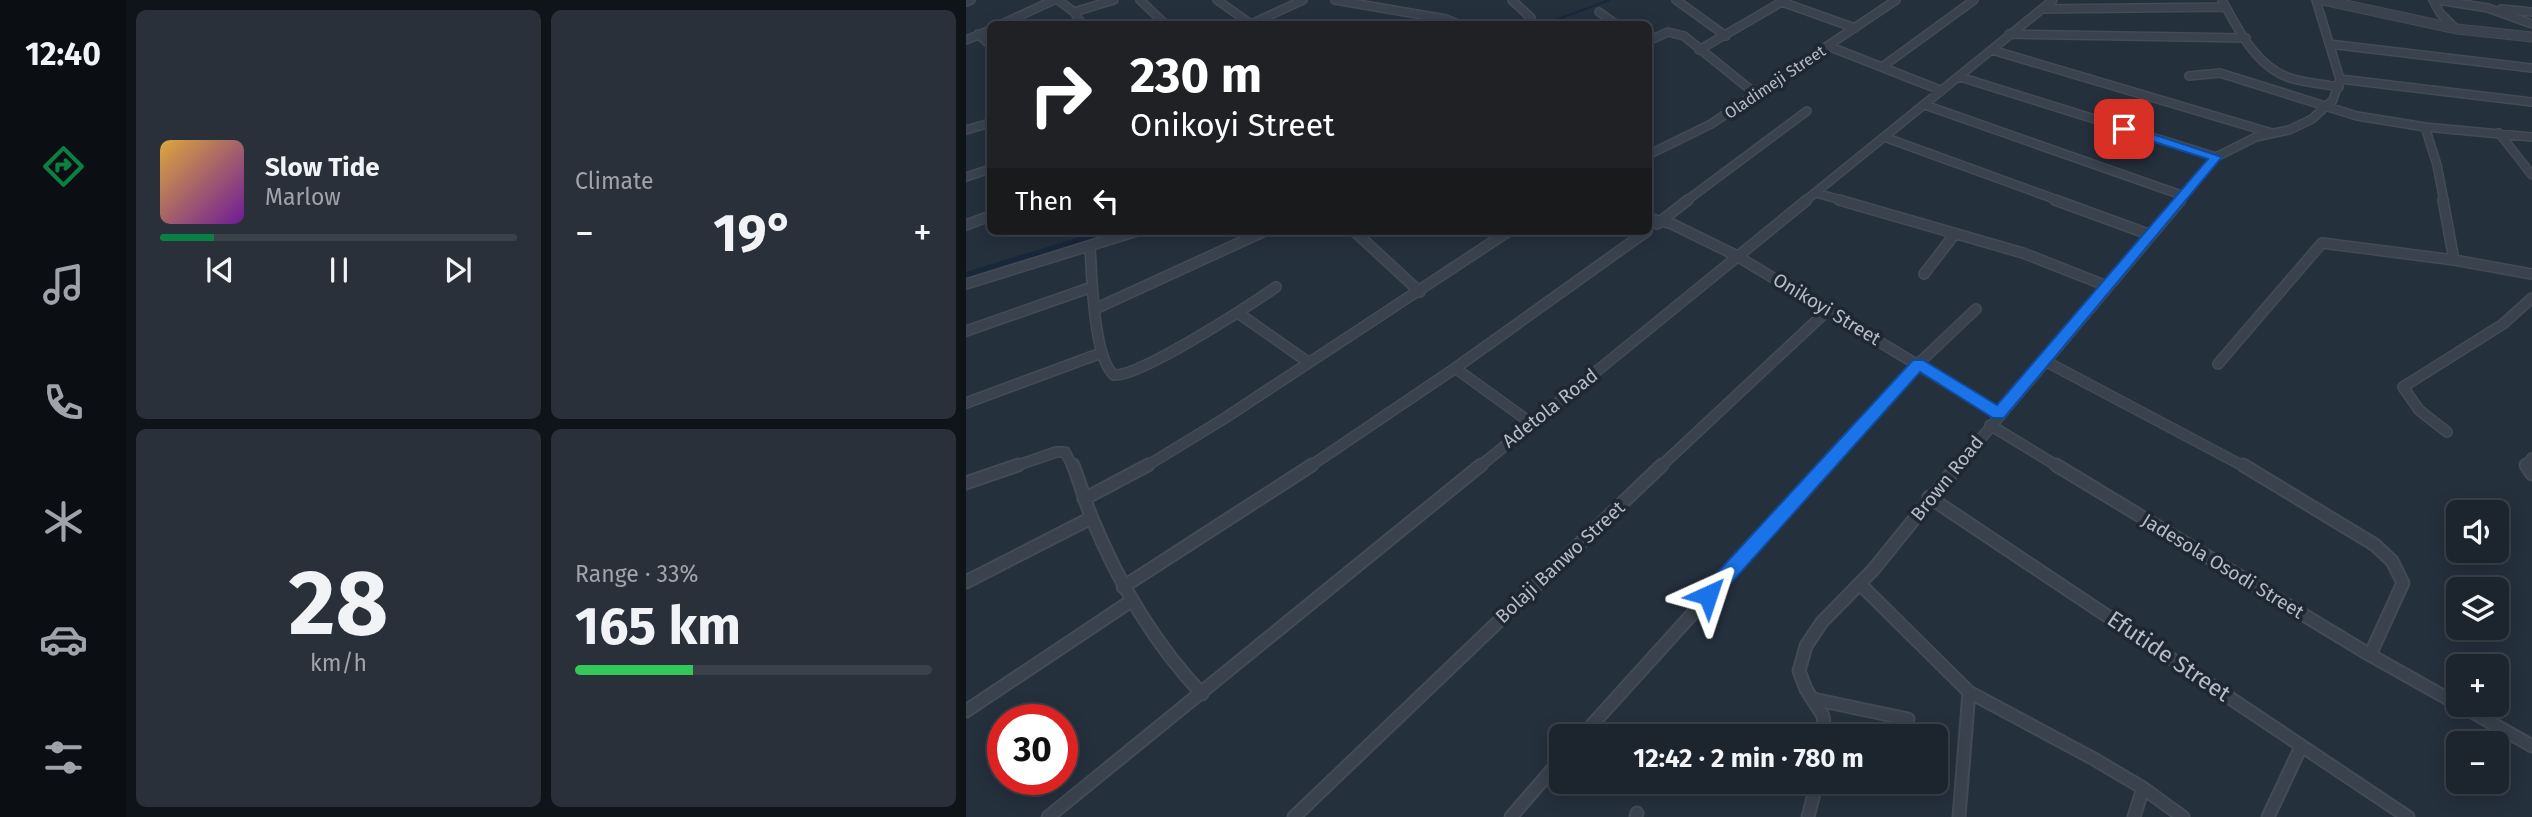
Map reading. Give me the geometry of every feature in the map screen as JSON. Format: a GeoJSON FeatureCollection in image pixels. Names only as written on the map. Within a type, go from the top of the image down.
{"type":"FeatureCollection","features":[{"type":"Feature","properties":{"kind":"street"},"geometry":{"type":"LineString","coordinates":[[1009,21],[1056,0],[1074,12],[1080,21]]}},
{"type":"Feature","properties":{"kind":"street"},"geometry":{"type":"LineString","coordinates":[[1074,12],[1114,0]]}},
{"type":"Feature","properties":{"kind":"street"},"geometry":{"type":"LineString","coordinates":[[1140,0],[1162,21]]}},
{"type":"Feature","properties":{"kind":"street"},"geometry":{"type":"LineString","coordinates":[[1217,0],[1247,21]]}},
{"type":"Feature","properties":{"kind":"street"},"geometry":{"type":"LineString","coordinates":[[1259,21],[1303,0]]}},
{"type":"Feature","properties":{"kind":"street"},"geometry":{"type":"LineString","coordinates":[[1335,0],[1451,21]]}},
{"type":"Feature","properties":{"kind":"street"},"geometry":{"type":"LineString","coordinates":[[1512,0],[1531,18]]}},
{"type":"Feature","properties":{"kind":"street"},"geometry":{"type":"LineString","coordinates":[[1676,0],[1726,36]]}},
{"type":"Feature","properties":{"kind":"street","name":"Oladimeji Street"},"geometry":{"type":"LineString","coordinates":[[1652,153],[1711,124],[1757,96],[1896,0]]}},
{"type":"Feature","properties":{"kind":"street"},"geometry":{"type":"LineString","coordinates":[[1882,67],[1974,0]]}},
{"type":"Feature","properties":{"kind":"street","name":"Adetola Road"},"geometry":{"type":"LineString","coordinates":[[1048,817],[2053,0]]}},
{"type":"Feature","properties":{"kind":"street"},"geometry":{"type":"LineString","coordinates":[[2316,0],[2340,83]]}},
{"type":"Feature","properties":{"kind":"street"},"geometry":{"type":"LineString","coordinates":[[2323,0],[2454,27],[2532,37]]}},
{"type":"Feature","properties":{"kind":"street"},"geometry":{"type":"LineString","coordinates":[[2454,27],[2437,9],[2436,0],[2532,12]]}},
{"type":"Feature","properties":{"kind":"street"},"geometry":{"type":"LineString","coordinates":[[1699,50],[1783,1],[1854,27]]}},
{"type":"Feature","properties":{"kind":"street"},"geometry":{"type":"LineString","coordinates":[[2043,9],[2224,4],[2246,38],[2275,72],[2293,78],[2532,102]]}},
{"type":"Feature","properties":{"kind":"street"},"geometry":{"type":"LineString","coordinates":[[2488,8],[2532,24]]}},
{"type":"Feature","properties":{"kind":"street"},"geometry":{"type":"LineString","coordinates":[[1599,12],[1612,21]]}},
{"type":"Feature","properties":{"kind":"street"},"geometry":{"type":"LineString","coordinates":[[966,40],[987,31]]}},
{"type":"Feature","properties":{"kind":"street"},"geometry":{"type":"LineString","coordinates":[[1652,39],[1663,33],[1674,33],[1687,38],[1757,96]]}},
{"type":"Feature","properties":{"kind":"street"},"geometry":{"type":"LineString","coordinates":[[978,34],[987,42]]}},
{"type":"Feature","properties":{"kind":"street"},"geometry":{"type":"LineString","coordinates":[[2008,34],[2246,38]]}},
{"type":"Feature","properties":{"kind":"street"},"geometry":{"type":"LineString","coordinates":[[2329,44],[2532,68]]}},
{"type":"Feature","properties":{"kind":"street"},"geometry":{"type":"LineString","coordinates":[[1828,46],[1940,90]]}},
{"type":"Feature","properties":{"kind":"street"},"geometry":{"type":"LineString","coordinates":[[1992,50],[2272,133]]}},
{"type":"Feature","properties":{"kind":"street"},"geometry":{"type":"LineString","coordinates":[[2189,76],[2220,73],[2325,107],[2375,119],[2425,127],[2532,137]]}},
{"type":"Feature","properties":{"kind":"street"},"geometry":{"type":"LineString","coordinates":[[1960,77],[2216,157]]}},
{"type":"Feature","properties":{"kind":"street","name":"Brown Road"},"geometry":{"type":"LineString","coordinates":[[1826,724],[1823,712],[1800,674],[1799,664],[1805,646],[1831,609],[1861,585],[1929,497],[2216,157],[2235,145],[2301,124],[2333,100],[2340,83]]}},
{"type":"Feature","properties":{"kind":"street"},"geometry":{"type":"LineString","coordinates":[[1925,104],[2183,196]]}},
{"type":"Feature","properties":{"kind":"street"},"geometry":{"type":"LineString","coordinates":[[1652,228],[1753,149],[1807,111]]}},
{"type":"Feature","properties":{"kind":"street"},"geometry":{"type":"LineString","coordinates":[[966,130],[987,124]]}},
{"type":"Feature","properties":{"kind":"street"},"geometry":{"type":"LineString","coordinates":[[2425,127],[2437,165],[2454,260]]}},
{"type":"Feature","properties":{"kind":"street"},"geometry":{"type":"LineString","coordinates":[[2499,133],[2532,175]]}},
{"type":"Feature","properties":{"kind":"street"},"geometry":{"type":"LineString","coordinates":[[1884,136],[2151,235]]}},
{"type":"Feature","properties":{"kind":"street"},"geometry":{"type":"LineString","coordinates":[[966,177],[987,170]]}},
{"type":"Feature","properties":{"kind":"street"},"geometry":{"type":"LineString","coordinates":[[1816,193],[1954,235],[2024,253],[2107,286]]}},
{"type":"Feature","properties":{"kind":"street"},"geometry":{"type":"LineString","coordinates":[[966,225],[987,217]]}},
{"type":"Feature","properties":{"kind":"street","name":"Onikoyi Street"},"geometry":{"type":"LineString","coordinates":[[1652,219],[1737,256],[1829,309],[1998,414]]}},
{"type":"Feature","properties":{"kind":"street"},"geometry":{"type":"LineString","coordinates":[[966,284],[1125,235]]}},
{"type":"Feature","properties":{"kind":"street"},"geometry":{"type":"LineString","coordinates":[[1097,308],[1256,235]]}},
{"type":"Feature","properties":{"kind":"street"},"geometry":{"type":"LineString","coordinates":[[1360,235],[1378,248],[1390,265],[1420,292]]}},
{"type":"Feature","properties":{"kind":"street"},"geometry":{"type":"LineString","coordinates":[[1084,499],[1196,436],[1420,292],[1503,235]]}},
{"type":"Feature","properties":{"kind":"street"},"geometry":{"type":"LineString","coordinates":[[1123,587],[1259,500],[1455,368],[1642,235]]}},
{"type":"Feature","properties":{"kind":"street"},"geometry":{"type":"LineString","coordinates":[[1924,274],[1954,235]]}},
{"type":"Feature","properties":{"kind":"street"},"geometry":{"type":"LineString","coordinates":[[2218,364],[2322,243],[2454,260],[2532,274]]}},
{"type":"Feature","properties":{"kind":"street"},"geometry":{"type":"LineString","coordinates":[[1090,247],[1092,287],[1097,308],[1101,353],[1111,374],[1124,375],[1238,313],[1276,287]]}},
{"type":"Feature","properties":{"kind":"street"},"geometry":{"type":"LineString","coordinates":[[966,331],[1092,287]]}},
{"type":"Feature","properties":{"kind":"street"},"geometry":{"type":"LineString","coordinates":[[2447,432],[2419,410],[2403,387],[2449,355],[2503,325],[2532,298]]}},
{"type":"Feature","properties":{"kind":"street","name":"Bolaji Banwo Street"},"geometry":{"type":"LineString","coordinates":[[1294,817],[1535,584],[1829,309]]}},
{"type":"Feature","properties":{"kind":"street"},"geometry":{"type":"LineString","coordinates":[[1593,724],[1918,364],[1976,309]]}},
{"type":"Feature","properties":{"kind":"street"},"geometry":{"type":"LineString","coordinates":[[1238,313],[1308,362]]}},
{"type":"Feature","properties":{"kind":"street"},"geometry":{"type":"LineString","coordinates":[[966,404],[1101,353]]}},
{"type":"Feature","properties":{"kind":"street"},"geometry":{"type":"LineString","coordinates":[[2045,360],[2216,450],[2391,557],[2400,570],[2403,583],[2370,655]]}},
{"type":"Feature","properties":{"kind":"street"},"geometry":{"type":"LineString","coordinates":[[1455,368],[1531,423]]}},
{"type":"Feature","properties":{"kind":"street","name":"Jadesola Osodi Street"},"geometry":{"type":"LineString","coordinates":[[1990,425],[2370,655],[2446,698]]}},
{"type":"Feature","properties":{"kind":"street"},"geometry":{"type":"LineString","coordinates":[[966,483],[1062,451],[1068,454],[1091,519],[1123,587],[1173,665],[1202,694]]}},
{"type":"Feature","properties":{"kind":"street"},"geometry":{"type":"LineString","coordinates":[[2532,458],[2526,464],[2532,474]]}},
{"type":"Feature","properties":{"kind":"street","name":"Efutide Street"},"geometry":{"type":"LineString","coordinates":[[1929,497],[2408,817]]}},
{"type":"Feature","properties":{"kind":"street"},"geometry":{"type":"LineString","coordinates":[[966,582],[1091,519]]}},
{"type":"Feature","properties":{"kind":"street"},"geometry":{"type":"LineString","coordinates":[[1861,585],[1969,692],[2037,726],[2143,788],[2183,817]]}},
{"type":"Feature","properties":{"kind":"street"},"geometry":{"type":"LineString","coordinates":[[966,711],[1131,601]]}},
{"type":"Feature","properties":{"kind":"street"},"geometry":{"type":"LineString","coordinates":[[1959,817],[1969,692]]}},
{"type":"Feature","properties":{"kind":"street"},"geometry":{"type":"LineString","coordinates":[[1813,699],[1908,719]]}},
{"type":"Feature","properties":{"kind":"street","name":"Jadesola Osodi Street"},"geometry":{"type":"LineString","coordinates":[[2480,717],[2532,746]]}},
{"type":"Feature","properties":{"kind":"street"},"geometry":{"type":"LineString","coordinates":[[2268,817],[2301,747]]}},
{"type":"Feature","properties":{"kind":"street"},"geometry":{"type":"LineString","coordinates":[[1511,817],[1549,773]]}},
{"type":"Feature","properties":{"kind":"street"},"geometry":{"type":"LineString","coordinates":[[2133,817],[2143,788]]}},
{"type":"Feature","properties":{"kind":"street"},"geometry":{"type":"LineString","coordinates":[[1808,817],[1814,794]]}},
{"type":"Feature","properties":{"kind":"water"},"geometry":{"type":"Polygon","coordinates":[[[1086,235],[1101,235],[966,280],[966,272],[1086,235]]]}},
{"type":"Feature","properties":{"kind":"waterway"},"geometry":{"type":"LineString","coordinates":[[1553,21],[1609,0]]}},
{"type":"Feature","properties":{"kind":"route"},"geometry":{"type":"LineString","coordinates":[[1708,595],[1918,364],[1998,414],[2216,157],[2124,129]]}}]}
